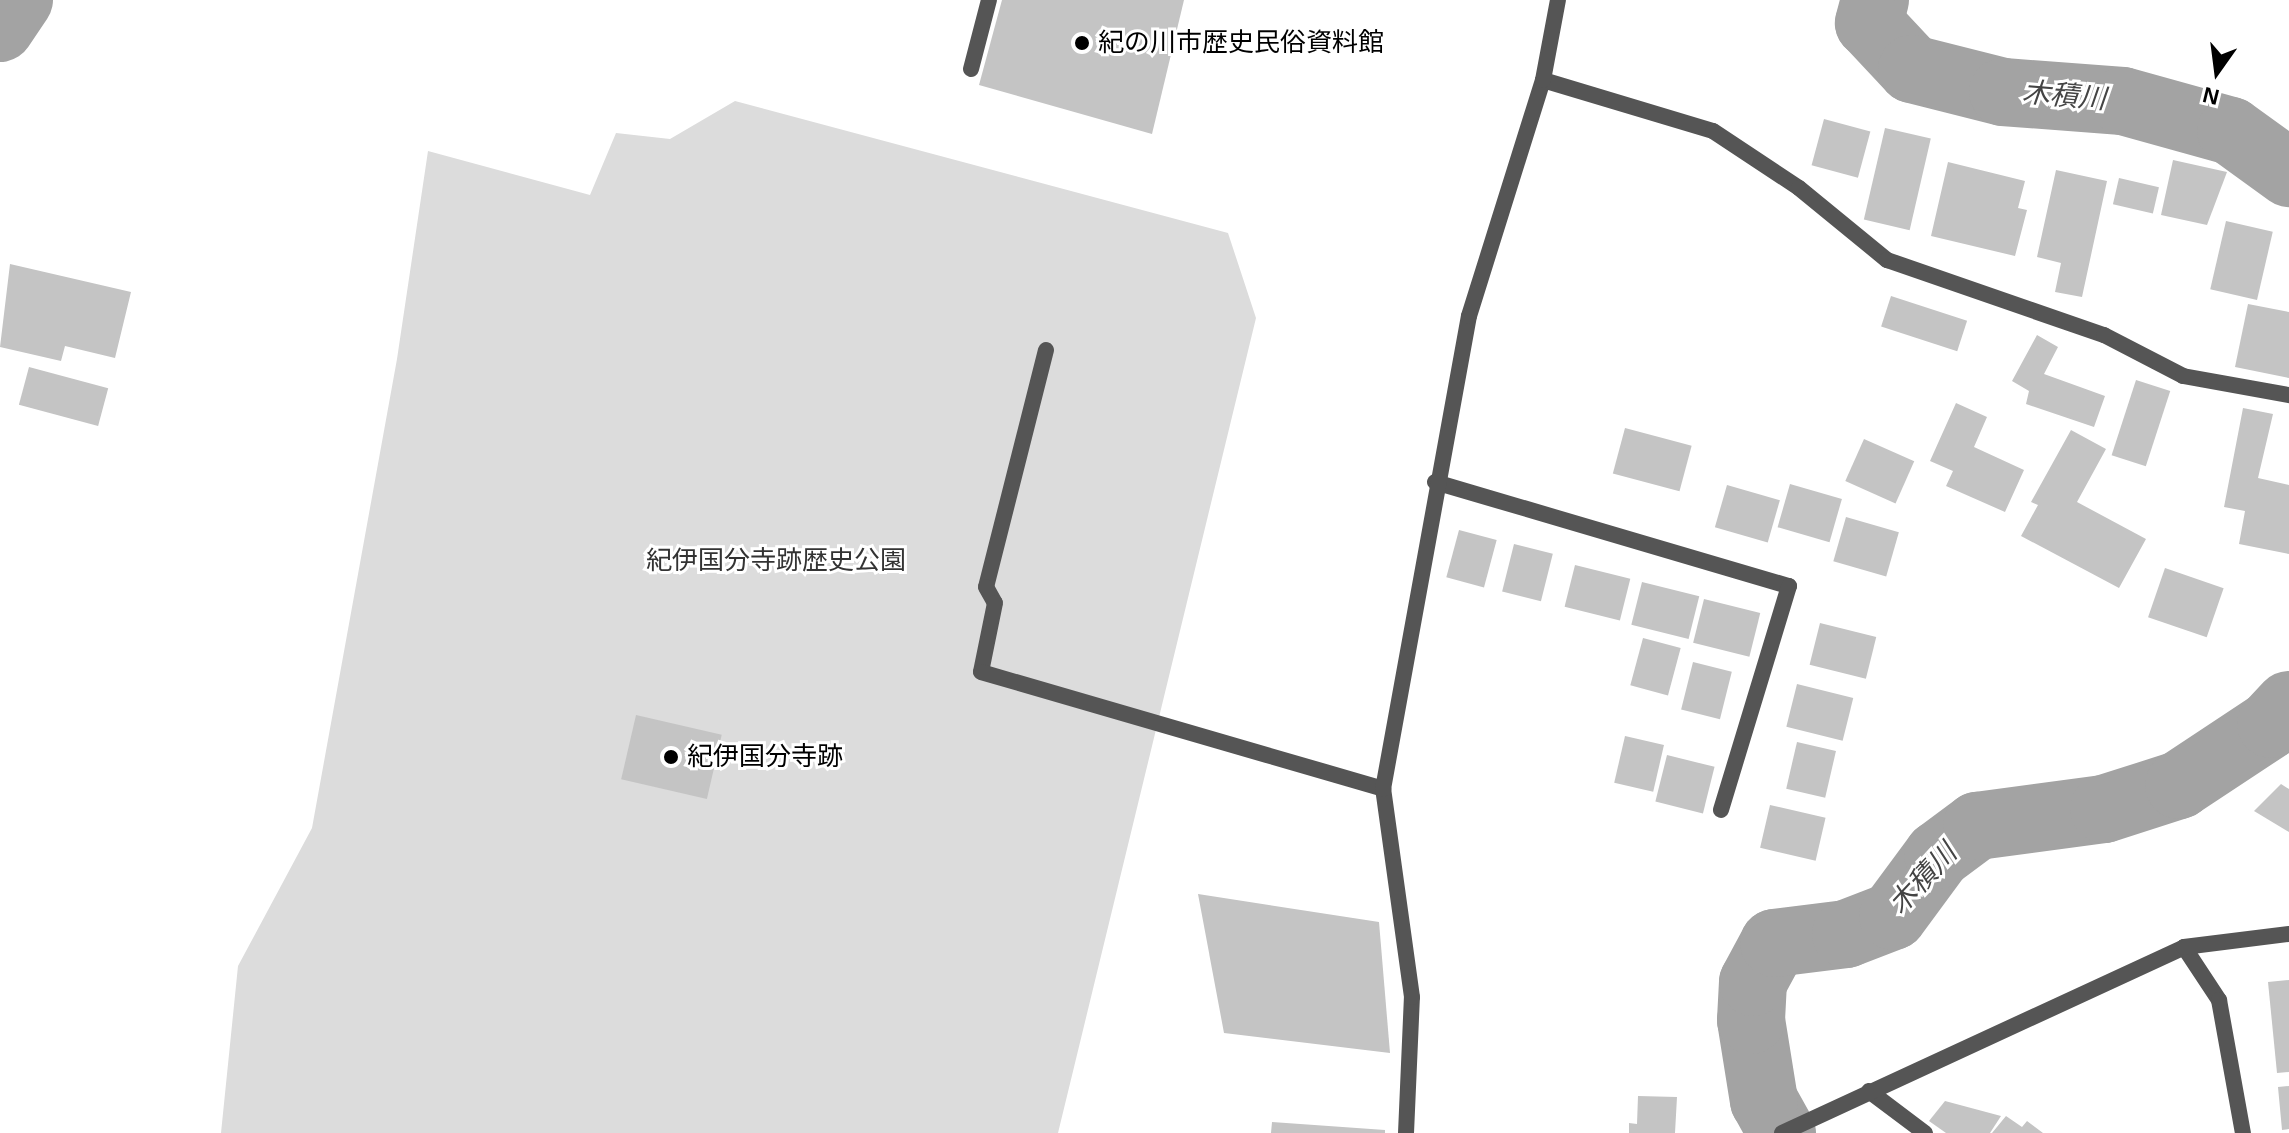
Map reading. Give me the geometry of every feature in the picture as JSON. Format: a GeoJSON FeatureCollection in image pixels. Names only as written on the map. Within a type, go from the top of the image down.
{"type":"FeatureCollection","features":[{"type":"Feature","properties":{"kind":"street"},"geometry":{"type":"LineString","coordinates":[[971,69],[989,0]]}},
{"type":"Feature","properties":{"kind":"street"},"geometry":{"type":"LineString","coordinates":[[1406,1133],[1412,997],[1383,789],[1435,482],[1469,316],[1543,80],[1558,0]]}},
{"type":"Feature","properties":{"kind":"street"},"geometry":{"type":"LineString","coordinates":[[1543,80],[1713,131],[1799,188],[1887,260],[2104,335],[2183,376],[2289,395]]}},
{"type":"Feature","properties":{"kind":"street"},"geometry":{"type":"LineString","coordinates":[[1046,350],[986,587],[995,603],[981,672],[1383,789]]}},
{"type":"Feature","properties":{"kind":"street"},"geometry":{"type":"LineString","coordinates":[[1435,482],[1789,586],[1721,810]]}},
{"type":"Feature","properties":{"kind":"street"},"geometry":{"type":"LineString","coordinates":[[1782,1133],[2184,947],[2289,934]]}},
{"type":"Feature","properties":{"kind":"street"},"geometry":{"type":"LineString","coordinates":[[2184,947],[2219,1000],[2243,1133]]}},
{"type":"Feature","properties":{"kind":"street"},"geometry":{"type":"LineString","coordinates":[[1869,1091],[1925,1133]]}},
{"type":"Feature","properties":{"kind":"green space","name":"紀伊国分寺跡歴史公園"},"geometry":{"type":"Polygon","coordinates":[[[735,101],[1228,233],[1256,318],[1058,1133],[221,1133],[238,966],[312,828],[397,359],[428,151],[590,195],[616,133],[670,139],[735,101]]]}},
{"type":"Feature","properties":{"kind":"building","name":"紀の川市歴史民俗資料館"},"geometry":{"type":"Polygon","coordinates":[[[1002,0],[1184,0],[1152,134],[979,85],[1002,0]]]}},
{"type":"Feature","properties":{"kind":"building"},"geometry":{"type":"Polygon","coordinates":[[[1824,119],[1870,131],[1858,178],[1812,165],[1824,119]]]}},
{"type":"Feature","properties":{"kind":"building"},"geometry":{"type":"Polygon","coordinates":[[[1885,128],[1931,139],[1910,230],[1864,220],[1885,128]]]}},
{"type":"Feature","properties":{"kind":"building"},"geometry":{"type":"Polygon","coordinates":[[[2173,160],[2227,172],[2207,225],[2161,215],[2173,160]]]}},
{"type":"Feature","properties":{"kind":"building"},"geometry":{"type":"Polygon","coordinates":[[[1948,162],[2025,181],[2018,208],[2027,210],[2015,256],[1931,236],[1948,162]]]}},
{"type":"Feature","properties":{"kind":"building"},"geometry":{"type":"Polygon","coordinates":[[[2056,170],[2107,181],[2082,297],[2055,292],[2061,263],[2037,257],[2056,170]]]}},
{"type":"Feature","properties":{"kind":"building"},"geometry":{"type":"Polygon","coordinates":[[[2119,178],[2159,187],[2153,214],[2113,204],[2119,178]]]}},
{"type":"Feature","properties":{"kind":"building"},"geometry":{"type":"Polygon","coordinates":[[[2226,221],[2273,232],[2257,300],[2210,289],[2226,221]]]}},
{"type":"Feature","properties":{"kind":"building"},"geometry":{"type":"Polygon","coordinates":[[[10,264],[131,292],[115,358],[65,346],[61,361],[0,347],[10,264]]]}},
{"type":"Feature","properties":{"kind":"building"},"geometry":{"type":"Polygon","coordinates":[[[1891,296],[1967,321],[1957,351],[1881,326],[1891,296]]]}},
{"type":"Feature","properties":{"kind":"building"},"geometry":{"type":"Polygon","coordinates":[[[2248,304],[2289,312],[2289,378],[2235,367],[2248,304]]]}},
{"type":"Feature","properties":{"kind":"building"},"geometry":{"type":"Polygon","coordinates":[[[2037,335],[2058,347],[2044,374],[2105,396],[2094,427],[2026,404],[2029,391],[2012,381],[2037,335]]]}},
{"type":"Feature","properties":{"kind":"building"},"geometry":{"type":"Polygon","coordinates":[[[29,367],[108,388],[98,426],[19,405],[29,367]]]}},
{"type":"Feature","properties":{"kind":"building"},"geometry":{"type":"Polygon","coordinates":[[[2136,380],[2170,391],[2146,466],[2112,455],[2136,380]]]}},
{"type":"Feature","properties":{"kind":"building"},"geometry":{"type":"Polygon","coordinates":[[[1956,403],[1987,417],[1974,447],[2024,470],[2005,512],[1946,486],[1953,471],[1930,461],[1956,403]]]}},
{"type":"Feature","properties":{"kind":"building"},"geometry":{"type":"Polygon","coordinates":[[[2243,408],[2273,414],[2258,478],[2289,485],[2289,554],[2239,544],[2245,511],[2224,507],[2243,408]]]}},
{"type":"Feature","properties":{"kind":"building"},"geometry":{"type":"Polygon","coordinates":[[[1625,428],[1692,446],[1679,491],[1613,473],[1625,428]]]}},
{"type":"Feature","properties":{"kind":"building"},"geometry":{"type":"Polygon","coordinates":[[[2071,430],[2106,449],[2077,502],[2146,539],[2119,588],[2021,536],[2038,505],[2031,502],[2071,430]]]}},
{"type":"Feature","properties":{"kind":"building"},"geometry":{"type":"Polygon","coordinates":[[[1864,439],[1914,461],[1896,503],[1845,481],[1864,439]]]}},
{"type":"Feature","properties":{"kind":"building"},"geometry":{"type":"Polygon","coordinates":[[[1790,484],[1842,499],[1830,542],[1778,527],[1790,484]]]}},
{"type":"Feature","properties":{"kind":"building"},"geometry":{"type":"Polygon","coordinates":[[[1727,485],[1780,500],[1768,542],[1715,527],[1727,485]]]}},
{"type":"Feature","properties":{"kind":"building"},"geometry":{"type":"Polygon","coordinates":[[[1846,517],[1899,532],[1886,576],[1833,561],[1846,517]]]}},
{"type":"Feature","properties":{"kind":"building"},"geometry":{"type":"Polygon","coordinates":[[[1459,530],[1497,540],[1484,587],[1446,577],[1459,530]]]}},
{"type":"Feature","properties":{"kind":"building"},"geometry":{"type":"Polygon","coordinates":[[[1514,544],[1553,554],[1541,601],[1502,592],[1514,544]]]}},
{"type":"Feature","properties":{"kind":"building"},"geometry":{"type":"Polygon","coordinates":[[[1575,565],[1630,579],[1620,621],[1565,607],[1575,565]]]}},
{"type":"Feature","properties":{"kind":"building"},"geometry":{"type":"Polygon","coordinates":[[[2165,568],[2224,588],[2207,637],[2148,617],[2165,568]]]}},
{"type":"Feature","properties":{"kind":"building"},"geometry":{"type":"Polygon","coordinates":[[[1642,582],[1699,596],[1689,639],[1631,625],[1642,582]]]}},
{"type":"Feature","properties":{"kind":"building"},"geometry":{"type":"Polygon","coordinates":[[[1704,599],[1760,613],[1749,657],[1693,643],[1704,599]]]}},
{"type":"Feature","properties":{"kind":"building"},"geometry":{"type":"Polygon","coordinates":[[[1820,623],[1876,637],[1866,679],[1810,665],[1820,623]]]}},
{"type":"Feature","properties":{"kind":"building"},"geometry":{"type":"Polygon","coordinates":[[[1643,638],[1681,648],[1668,695],[1630,685],[1643,638]]]}},
{"type":"Feature","properties":{"kind":"building"},"geometry":{"type":"Polygon","coordinates":[[[1693,662],[1732,672],[1720,719],[1681,710],[1693,662]]]}},
{"type":"Feature","properties":{"kind":"building"},"geometry":{"type":"Polygon","coordinates":[[[1797,684],[1853,698],[1843,741],[1786,727],[1797,684]]]}},
{"type":"Feature","properties":{"kind":"building","name":"紀伊国分寺跡"},"geometry":{"type":"Polygon","coordinates":[[[636,715],[722,735],[707,799],[621,779],[636,715]]]}},
{"type":"Feature","properties":{"kind":"building"},"geometry":{"type":"Polygon","coordinates":[[[1625,736],[1664,745],[1653,792],[1614,783],[1625,736]]]}},
{"type":"Feature","properties":{"kind":"building"},"geometry":{"type":"Polygon","coordinates":[[[1797,742],[1836,751],[1825,798],[1786,789],[1797,742]]]}},
{"type":"Feature","properties":{"kind":"building"},"geometry":{"type":"Polygon","coordinates":[[[1667,755],[1715,767],[1703,813],[1655,802],[1667,755]]]}},
{"type":"Feature","properties":{"kind":"building"},"geometry":{"type":"Polygon","coordinates":[[[2281,784],[2289,789],[2289,832],[2254,811],[2281,784]]]}},
{"type":"Feature","properties":{"kind":"building"},"geometry":{"type":"Polygon","coordinates":[[[1770,805],[1826,818],[1816,861],[1760,848],[1770,805]]]}},
{"type":"Feature","properties":{"kind":"building"},"geometry":{"type":"Polygon","coordinates":[[[1198,894],[1379,922],[1390,1053],[1224,1033],[1198,894]]]}},
{"type":"Feature","properties":{"kind":"building"},"geometry":{"type":"Polygon","coordinates":[[[2289,980],[2289,1072],[2277,1073],[2268,982],[2289,980]]]}},
{"type":"Feature","properties":{"kind":"building"},"geometry":{"type":"Polygon","coordinates":[[[2289,1086],[2289,1129],[2282,1130],[2278,1087],[2289,1086]]]}},
{"type":"Feature","properties":{"kind":"building"},"geometry":{"type":"Polygon","coordinates":[[[1638,1096],[1677,1097],[1675,1133],[1629,1133],[1629,1123],[1637,1124],[1638,1096]]]}},
{"type":"Feature","properties":{"kind":"building"},"geometry":{"type":"Polygon","coordinates":[[[1945,1101],[2001,1116],[1990,1133],[1946,1133],[1929,1121],[1945,1101]]]}},
{"type":"Feature","properties":{"kind":"building"},"geometry":{"type":"Polygon","coordinates":[[[2006,1116],[2022,1127],[2027,1121],[2043,1133],[1992,1133],[2006,1116]]]}},
{"type":"Feature","properties":{"kind":"building"},"geometry":{"type":"Polygon","coordinates":[[[1272,1122],[1385,1130],[1385,1133],[1271,1133],[1272,1122]]]}},
{"type":"Feature","properties":{"kind":"waterway"},"geometry":{"type":"LineString","coordinates":[[0,28],[19,0]]}},
{"type":"Feature","properties":{"kind":"waterway","name":"木積川"},"geometry":{"type":"LineString","coordinates":[[1875,0],[1869,23],[1912,69],[2003,92],[2123,101],[2231,131],[2289,173]]}},
{"type":"Feature","properties":{"kind":"waterway","name":"木積川"},"geometry":{"type":"LineString","coordinates":[[1782,1133],[1764,1101],[1751,1020],[1753,982],[1774,943],[1846,934],[1893,916],[1938,855],[1977,826],[2104,809],[2179,785],[2271,724],[2289,705]]}},
{"type":"Feature","properties":{"kind":"place","name":"紀の川市歴史民俗資料館"},"geometry":{"type":"Point","coordinates":[1082,43]}},
{"type":"Feature","properties":{"kind":"place","name":"紀伊国分寺跡"},"geometry":{"type":"Point","coordinates":[671,757]}}]}
